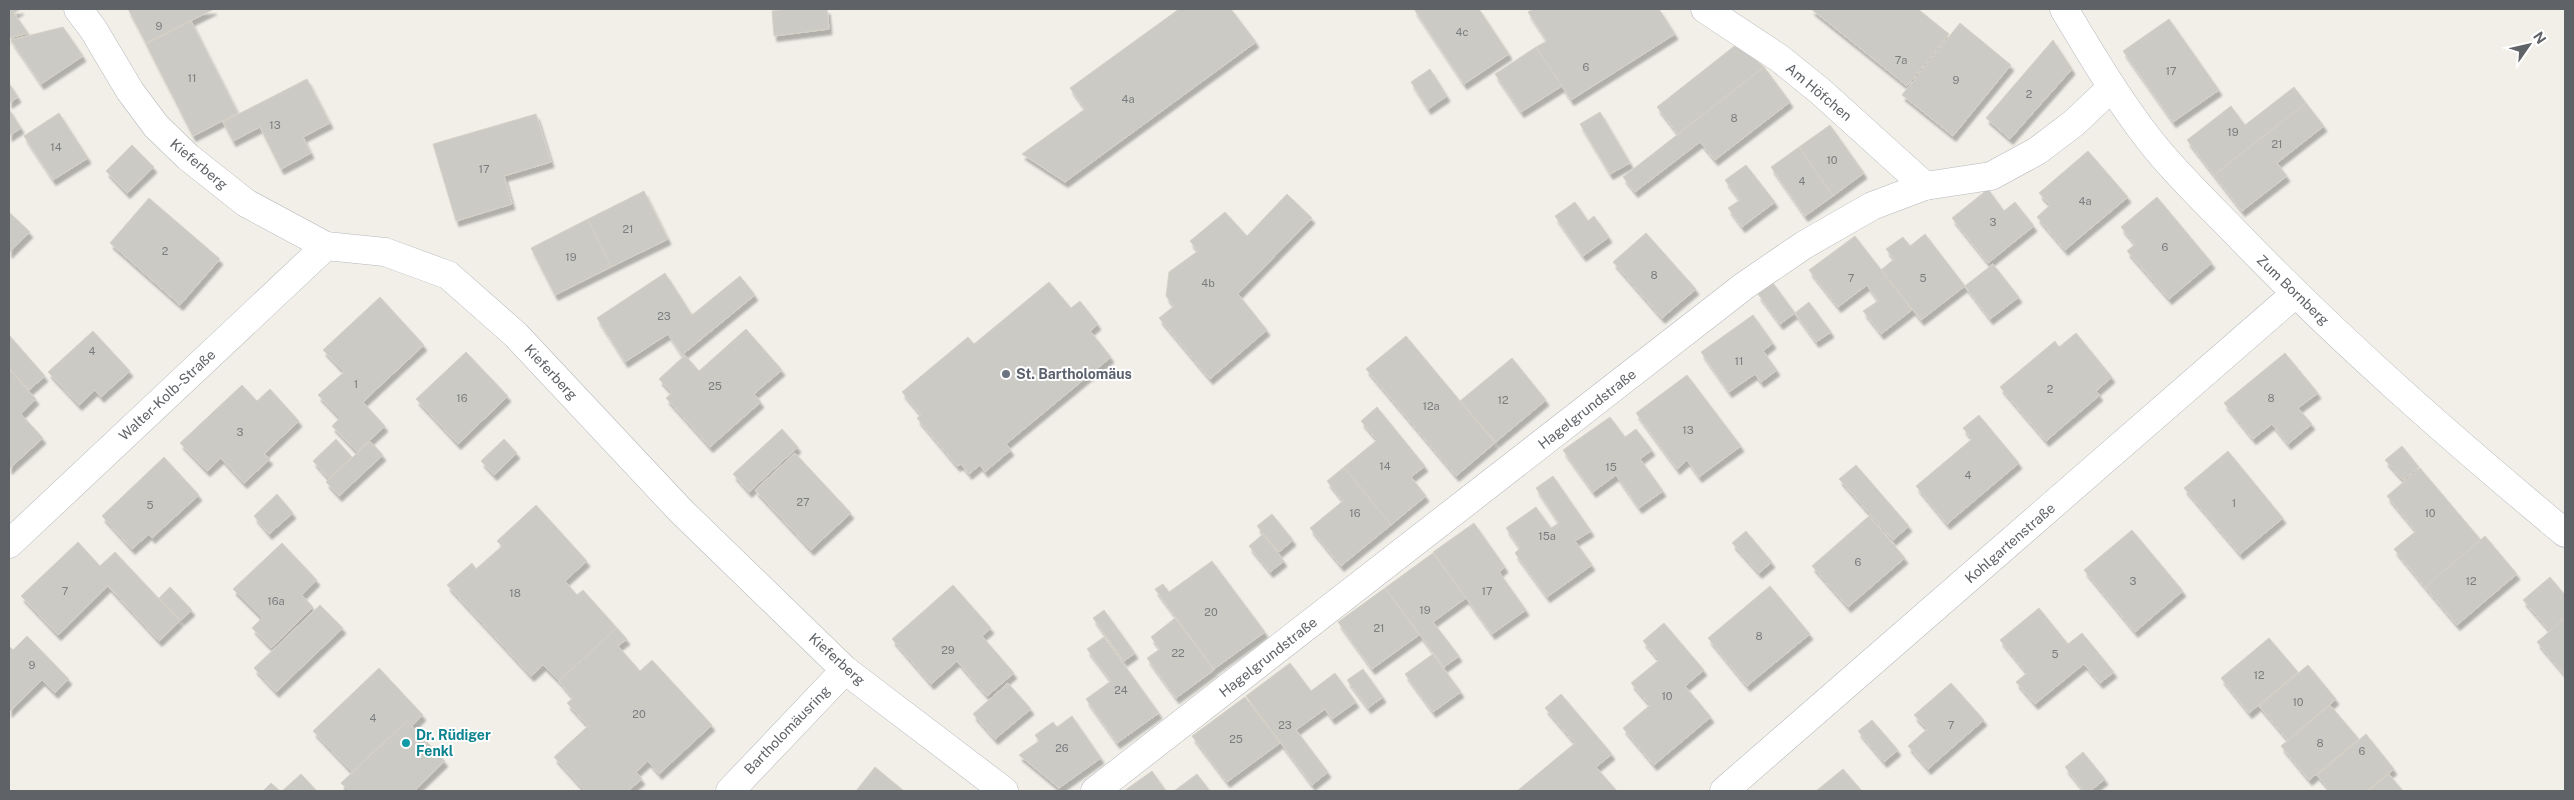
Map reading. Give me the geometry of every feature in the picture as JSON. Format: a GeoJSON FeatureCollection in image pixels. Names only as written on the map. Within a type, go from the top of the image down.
{"type":"FeatureCollection","features":[{"type":"Feature","properties":{"kind":"street","name":"Kieferberg"},"geometry":{"type":"LineString","coordinates":[[78,9],[93,29],[130,91],[156,126],[188,157],[246,202],[326,246],[385,252],[448,275],[516,335],[681,511],[845,670],[1004,791]]}},
{"type":"Feature","properties":{"kind":"street","name":"Am Höfchen"},"geometry":{"type":"LineString","coordinates":[[1705,9],[1779,58],[1820,91],[1925,186]]}},
{"type":"Feature","properties":{"kind":"street","name":"Zum Bornberg"},"geometry":{"type":"LineString","coordinates":[[2064,9],[2111,88],[2152,143],[2295,294],[2495,474],[2565,533]]}},
{"type":"Feature","properties":{"kind":"street","name":"Hagelgrundstraße"},"geometry":{"type":"LineString","coordinates":[[1095,791],[1744,286],[1804,245],[1872,206],[1925,186],[1991,176],[2037,151],[2074,122],[2111,88]]}},
{"type":"Feature","properties":{"kind":"street","name":"Walter-Kolb-Straße"},"geometry":{"type":"LineString","coordinates":[[9,544],[326,246]]}},
{"type":"Feature","properties":{"kind":"street","name":"Kohlgartenstraße"},"geometry":{"type":"LineString","coordinates":[[1724,791],[2295,294]]}},
{"type":"Feature","properties":{"kind":"street","name":"Bartholomäusring"},"geometry":{"type":"LineString","coordinates":[[730,791],[845,670]]}},
{"type":"Feature","properties":{"kind":"building"},"geometry":{"type":"Polygon","coordinates":[[[9,9],[21,9],[14,13],[28,33],[9,38],[9,9]]]}},
{"type":"Feature","properties":{"kind":"building"},"geometry":{"type":"Polygon","coordinates":[[[128,9],[214,9],[146,43],[128,9]]]}},
{"type":"Feature","properties":{"kind":"building"},"geometry":{"type":"Polygon","coordinates":[[[827,9],[829,29],[774,36],[772,11],[827,9]]]}},
{"type":"Feature","properties":{"kind":"building"},"geometry":{"type":"Polygon","coordinates":[[[1179,9],[1231,9],[1256,42],[1065,182],[1022,154],[1085,109],[1070,88],[1179,9]]]}},
{"type":"Feature","properties":{"kind":"building"},"geometry":{"type":"Polygon","coordinates":[[[1414,9],[1479,9],[1509,54],[1464,84],[1414,9]]]}},
{"type":"Feature","properties":{"kind":"building"},"geometry":{"type":"Polygon","coordinates":[[[1533,9],[1659,9],[1675,34],[1571,100],[1536,47],[1547,41],[1528,12],[1533,9]]]}},
{"type":"Feature","properties":{"kind":"building"},"geometry":{"type":"Polygon","coordinates":[[[1811,9],[1918,9],[1949,34],[1907,86],[1811,9]]]}},
{"type":"Feature","properties":{"kind":"building"},"geometry":{"type":"Polygon","coordinates":[[[2169,19],[2219,90],[2173,122],[2123,51],[2169,19]]]}},
{"type":"Feature","properties":{"kind":"building"},"geometry":{"type":"Polygon","coordinates":[[[191,21],[238,113],[193,136],[146,44],[191,21]]]}},
{"type":"Feature","properties":{"kind":"building"},"geometry":{"type":"Polygon","coordinates":[[[1960,23],[2011,65],[1953,136],[1902,95],[1960,23]]]}},
{"type":"Feature","properties":{"kind":"building"},"geometry":{"type":"Polygon","coordinates":[[[63,27],[83,56],[41,84],[11,40],[63,27]]]}},
{"type":"Feature","properties":{"kind":"building"},"geometry":{"type":"Polygon","coordinates":[[[2053,40],[2072,69],[2010,139],[1986,118],[2053,40]]]}},
{"type":"Feature","properties":{"kind":"building"},"geometry":{"type":"Polygon","coordinates":[[[1737,44],[1764,67],[1678,134],[1657,107],[1737,44]]]}},
{"type":"Feature","properties":{"kind":"building"},"geometry":{"type":"Polygon","coordinates":[[[1536,47],[1562,86],[1521,112],[1495,74],[1536,47]]]}},
{"type":"Feature","properties":{"kind":"building"},"geometry":{"type":"Polygon","coordinates":[[[1764,67],[1790,102],[1715,160],[1700,142],[1635,192],[1623,177],[1764,67]]]}},
{"type":"Feature","properties":{"kind":"building"},"geometry":{"type":"Polygon","coordinates":[[[1430,69],[1447,96],[1428,109],[1411,82],[1430,69]]]}},
{"type":"Feature","properties":{"kind":"building"},"geometry":{"type":"Polygon","coordinates":[[[307,79],[330,123],[303,137],[311,153],[281,169],[260,127],[233,141],[223,122],[307,79]]]}},
{"type":"Feature","properties":{"kind":"building"},"geometry":{"type":"Polygon","coordinates":[[[9,83],[18,97],[9,103],[9,83]]]}},
{"type":"Feature","properties":{"kind":"building"},"geometry":{"type":"Polygon","coordinates":[[[2294,87],[2306,103],[2214,175],[2187,140],[2231,106],[2245,125],[2294,87]]]}},
{"type":"Feature","properties":{"kind":"building"},"geometry":{"type":"Polygon","coordinates":[[[2306,103],[2324,126],[2277,163],[2287,176],[2242,211],[2214,175],[2306,103]]]}},
{"type":"Feature","properties":{"kind":"building"},"geometry":{"type":"Polygon","coordinates":[[[9,109],[21,128],[9,136],[9,109]]]}},
{"type":"Feature","properties":{"kind":"building"},"geometry":{"type":"Polygon","coordinates":[[[1600,112],[1630,163],[1610,174],[1580,124],[1600,112]]]}},
{"type":"Feature","properties":{"kind":"building"},"geometry":{"type":"Polygon","coordinates":[[[59,113],[88,158],[53,180],[24,136],[59,113]]]}},
{"type":"Feature","properties":{"kind":"building"},"geometry":{"type":"Polygon","coordinates":[[[536,114],[551,162],[504,176],[512,204],[456,221],[433,144],[536,114]]]}},
{"type":"Feature","properties":{"kind":"building"},"geometry":{"type":"Polygon","coordinates":[[[1830,125],[1864,173],[1833,196],[1799,147],[1830,125]]]}},
{"type":"Feature","properties":{"kind":"building"},"geometry":{"type":"Polygon","coordinates":[[[132,145],[154,167],[127,193],[106,171],[132,145]]]}},
{"type":"Feature","properties":{"kind":"building"},"geometry":{"type":"Polygon","coordinates":[[[1799,147],[1833,196],[1805,216],[1771,167],[1799,147]]]}},
{"type":"Feature","properties":{"kind":"building"},"geometry":{"type":"Polygon","coordinates":[[[2088,151],[2128,197],[2065,250],[2037,217],[2050,205],[2039,193],[2088,151]]]}},
{"type":"Feature","properties":{"kind":"building"},"geometry":{"type":"Polygon","coordinates":[[[1746,165],[1775,202],[1742,227],[1728,208],[1740,200],[1725,180],[1746,165]]]}},
{"type":"Feature","properties":{"kind":"building"},"geometry":{"type":"Polygon","coordinates":[[[1988,189],[2004,211],[2015,202],[2034,226],[1988,263],[1952,218],[1988,189]]]}},
{"type":"Feature","properties":{"kind":"building"},"geometry":{"type":"Polygon","coordinates":[[[644,191],[668,239],[611,267],[588,219],[644,191]]]}},
{"type":"Feature","properties":{"kind":"building"},"geometry":{"type":"Polygon","coordinates":[[[1287,194],[1312,218],[1238,294],[1267,330],[1210,379],[1159,318],[1174,306],[1166,296],[1169,272],[1198,251],[1190,241],[1225,212],[1247,236],[1287,194]]]}},
{"type":"Feature","properties":{"kind":"building"},"geometry":{"type":"Polygon","coordinates":[[[2157,197],[2212,263],[2169,299],[2127,251],[2135,244],[2121,227],[2157,197]]]}},
{"type":"Feature","properties":{"kind":"building"},"geometry":{"type":"Polygon","coordinates":[[[149,198],[220,259],[180,305],[110,243],[149,198]]]}},
{"type":"Feature","properties":{"kind":"building"},"geometry":{"type":"Polygon","coordinates":[[[1575,202],[1588,221],[1594,216],[1609,237],[1583,256],[1555,216],[1575,202]]]}},
{"type":"Feature","properties":{"kind":"building"},"geometry":{"type":"Polygon","coordinates":[[[9,212],[30,232],[9,253],[9,212]]]}},
{"type":"Feature","properties":{"kind":"building"},"geometry":{"type":"Polygon","coordinates":[[[588,219],[611,267],[555,295],[531,248],[588,219]]]}},
{"type":"Feature","properties":{"kind":"building"},"geometry":{"type":"Polygon","coordinates":[[[1646,233],[1696,289],[1662,318],[1613,262],[1646,233]]]}},
{"type":"Feature","properties":{"kind":"building"},"geometry":{"type":"Polygon","coordinates":[[[1925,234],[1965,286],[1921,320],[1881,270],[1894,259],[1886,249],[1903,237],[1910,246],[1925,234]]]}},
{"type":"Feature","properties":{"kind":"building"},"geometry":{"type":"Polygon","coordinates":[[[1855,236],[1912,310],[1881,334],[1863,311],[1878,301],[1867,285],[1838,307],[1809,270],[1855,236]]]}},
{"type":"Feature","properties":{"kind":"building"},"geometry":{"type":"Polygon","coordinates":[[[1993,264],[2019,297],[1990,319],[1965,286],[1993,264]]]}},
{"type":"Feature","properties":{"kind":"building"},"geometry":{"type":"Polygon","coordinates":[[[665,273],[692,315],[740,276],[755,295],[682,355],[668,334],[625,362],[597,318],[665,273]]]}},
{"type":"Feature","properties":{"kind":"building","name":"St. Bartholomäus"},"geometry":{"type":"Polygon","coordinates":[[[1049,282],[1071,308],[1080,301],[1098,324],[1090,331],[1111,357],[1006,444],[1011,450],[985,472],[980,465],[969,474],[961,464],[957,466],[917,418],[921,415],[902,392],[968,337],[974,344],[1049,282]]]}},
{"type":"Feature","properties":{"kind":"building"},"geometry":{"type":"Polygon","coordinates":[[[1773,283],[1795,313],[1780,324],[1758,294],[1773,283]]]}},
{"type":"Feature","properties":{"kind":"building"},"geometry":{"type":"Polygon","coordinates":[[[380,297],[424,345],[363,402],[385,426],[357,452],[332,426],[340,418],[318,395],[344,372],[323,350],[380,297]]]}},
{"type":"Feature","properties":{"kind":"building"},"geometry":{"type":"Polygon","coordinates":[[[1809,302],[1831,332],[1816,342],[1795,313],[1809,302]]]}},
{"type":"Feature","properties":{"kind":"building"},"geometry":{"type":"Polygon","coordinates":[[[1753,315],[1773,343],[1763,351],[1777,370],[1761,382],[1755,374],[1729,392],[1701,352],[1753,315]]]}},
{"type":"Feature","properties":{"kind":"building"},"geometry":{"type":"Polygon","coordinates":[[[746,329],[782,370],[754,394],[761,402],[710,447],[666,398],[672,393],[659,379],[685,355],[699,371],[746,329]]]}},
{"type":"Feature","properties":{"kind":"building"},"geometry":{"type":"Polygon","coordinates":[[[93,331],[130,371],[101,397],[95,390],[79,405],[48,372],[93,331]]]}},
{"type":"Feature","properties":{"kind":"building"},"geometry":{"type":"Polygon","coordinates":[[[2076,333],[2112,377],[2096,391],[2100,395],[2046,441],[2000,387],[2055,341],[2059,347],[2076,333]]]}},
{"type":"Feature","properties":{"kind":"building"},"geometry":{"type":"Polygon","coordinates":[[[9,335],[45,376],[29,390],[9,368],[9,335]]]}},
{"type":"Feature","properties":{"kind":"building"},"geometry":{"type":"Polygon","coordinates":[[[1406,336],[1495,443],[1456,476],[1366,369],[1406,336]]]}},
{"type":"Feature","properties":{"kind":"building"},"geometry":{"type":"Polygon","coordinates":[[[466,352],[508,396],[458,444],[416,399],[466,352]]]}},
{"type":"Feature","properties":{"kind":"building"},"geometry":{"type":"Polygon","coordinates":[[[2285,353],[2318,393],[2298,408],[2312,424],[2288,444],[2272,424],[2253,439],[2224,403],[2285,353]]]}},
{"type":"Feature","properties":{"kind":"building"},"geometry":{"type":"Polygon","coordinates":[[[1512,358],[1546,400],[1496,442],[1460,401],[1512,358]]]}},
{"type":"Feature","properties":{"kind":"building"},"geometry":{"type":"Polygon","coordinates":[[[9,369],[36,399],[21,414],[43,438],[9,469],[9,369]]]}},
{"type":"Feature","properties":{"kind":"building"},"geometry":{"type":"Polygon","coordinates":[[[1687,375],[1741,446],[1699,477],[1687,460],[1677,469],[1636,413],[1687,375]]]}},
{"type":"Feature","properties":{"kind":"building"},"geometry":{"type":"Polygon","coordinates":[[[242,385],[257,401],[270,389],[299,421],[264,454],[270,459],[244,483],[221,458],[207,471],[180,443],[242,385]]]}},
{"type":"Feature","properties":{"kind":"building"},"geometry":{"type":"Polygon","coordinates":[[[1377,407],[1425,466],[1411,477],[1426,496],[1391,525],[1344,467],[1377,440],[1361,421],[1377,407]]]}},
{"type":"Feature","properties":{"kind":"building"},"geometry":{"type":"Polygon","coordinates":[[[1979,415],[2019,463],[1947,524],[1916,486],[1972,439],[1963,428],[1979,415]]]}},
{"type":"Feature","properties":{"kind":"building"},"geometry":{"type":"Polygon","coordinates":[[[1610,417],[1625,437],[1636,429],[1652,450],[1640,459],[1663,491],[1639,508],[1616,475],[1593,492],[1563,450],[1610,417]]]}},
{"type":"Feature","properties":{"kind":"building"},"geometry":{"type":"Polygon","coordinates":[[[782,429],[798,447],[749,492],[733,474],[782,429]]]}},
{"type":"Feature","properties":{"kind":"building"},"geometry":{"type":"Polygon","coordinates":[[[336,439],[352,457],[329,479],[313,461],[336,439]]]}},
{"type":"Feature","properties":{"kind":"building"},"geometry":{"type":"Polygon","coordinates":[[[504,439],[517,453],[494,475],[481,461],[504,439]]]}},
{"type":"Feature","properties":{"kind":"building"},"geometry":{"type":"Polygon","coordinates":[[[370,441],[383,455],[339,496],[326,482],[370,441]]]}},
{"type":"Feature","properties":{"kind":"building"},"geometry":{"type":"Polygon","coordinates":[[[2402,446],[2419,467],[2403,480],[2385,460],[2402,446]]]}},
{"type":"Feature","properties":{"kind":"building"},"geometry":{"type":"Polygon","coordinates":[[[2228,451],[2283,518],[2240,554],[2184,488],[2228,451]]]}},
{"type":"Feature","properties":{"kind":"building"},"geometry":{"type":"Polygon","coordinates":[[[795,453],[851,513],[811,550],[755,490],[795,453]]]}},
{"type":"Feature","properties":{"kind":"building"},"geometry":{"type":"Polygon","coordinates":[[[164,457],[199,495],[152,538],[149,534],[132,549],[102,516],[164,457]]]}},
{"type":"Feature","properties":{"kind":"building"},"geometry":{"type":"Polygon","coordinates":[[[1856,465],[1909,526],[1893,540],[1839,479],[1856,465]]]}},
{"type":"Feature","properties":{"kind":"building"},"geometry":{"type":"Polygon","coordinates":[[[1344,467],[1391,525],[1341,566],[1310,528],[1343,501],[1327,481],[1344,467]]]}},
{"type":"Feature","properties":{"kind":"building"},"geometry":{"type":"Polygon","coordinates":[[[2420,468],[2481,540],[2425,587],[2394,549],[2416,531],[2387,496],[2420,468]]]}},
{"type":"Feature","properties":{"kind":"building"},"geometry":{"type":"Polygon","coordinates":[[[1553,476],[1591,531],[1575,541],[1592,565],[1547,597],[1515,553],[1520,548],[1506,528],[1536,507],[1551,528],[1559,523],[1536,488],[1553,476]]]}},
{"type":"Feature","properties":{"kind":"building"},"geometry":{"type":"Polygon","coordinates":[[[277,494],[293,513],[269,534],[254,516],[277,494]]]}},
{"type":"Feature","properties":{"kind":"building"},"geometry":{"type":"Polygon","coordinates":[[[536,505],[587,561],[565,581],[577,595],[583,590],[617,628],[559,681],[543,665],[531,676],[447,585],[472,563],[476,569],[502,546],[497,541],[536,505]]]}},
{"type":"Feature","properties":{"kind":"building"},"geometry":{"type":"Polygon","coordinates":[[[1272,514],[1293,540],[1279,552],[1257,526],[1272,514]]]}},
{"type":"Feature","properties":{"kind":"building"},"geometry":{"type":"Polygon","coordinates":[[[1869,516],[1905,558],[1848,607],[1812,566],[1869,516]]]}},
{"type":"Feature","properties":{"kind":"building"},"geometry":{"type":"Polygon","coordinates":[[[1474,523],[1505,567],[1499,572],[1526,610],[1492,634],[1433,552],[1474,523]]]}},
{"type":"Feature","properties":{"kind":"building"},"geometry":{"type":"Polygon","coordinates":[[[2132,530],[2183,591],[2135,632],[2084,570],[2132,530]]]}},
{"type":"Feature","properties":{"kind":"building"},"geometry":{"type":"Polygon","coordinates":[[[1746,531],[1772,562],[1759,573],[1732,543],[1746,531]]]}},
{"type":"Feature","properties":{"kind":"building"},"geometry":{"type":"Polygon","coordinates":[[[1263,534],[1284,561],[1270,572],[1249,546],[1263,534]]]}},
{"type":"Feature","properties":{"kind":"building"},"geometry":{"type":"Polygon","coordinates":[[[2485,536],[2517,574],[2457,625],[2425,587],[2485,536]]]}},
{"type":"Feature","properties":{"kind":"building"},"geometry":{"type":"Polygon","coordinates":[[[78,542],[100,566],[115,552],[180,621],[159,641],[108,586],[58,635],[21,596],[78,542]]]}},
{"type":"Feature","properties":{"kind":"building"},"geometry":{"type":"Polygon","coordinates":[[[282,543],[317,580],[302,595],[313,607],[271,648],[252,628],[262,618],[233,589],[282,543]]]}},
{"type":"Feature","properties":{"kind":"building"},"geometry":{"type":"Polygon","coordinates":[[[1433,553],[1466,598],[1433,622],[1459,656],[1444,667],[1385,588],[1433,553]]]}},
{"type":"Feature","properties":{"kind":"building"},"geometry":{"type":"Polygon","coordinates":[[[1212,561],[1265,632],[1214,669],[1155,589],[1163,584],[1169,592],[1212,561]]]}},
{"type":"Feature","properties":{"kind":"building"},"geometry":{"type":"Polygon","coordinates":[[[2550,577],[2565,595],[2565,618],[2550,631],[2523,600],[2550,577]]]}},
{"type":"Feature","properties":{"kind":"building"},"geometry":{"type":"Polygon","coordinates":[[[953,585],[991,628],[982,636],[1014,673],[987,696],[957,661],[931,684],[892,639],[953,585]]]}},
{"type":"Feature","properties":{"kind":"building"},"geometry":{"type":"Polygon","coordinates":[[[1770,586],[1810,634],[1747,686],[1708,638],[1770,586]]]}},
{"type":"Feature","properties":{"kind":"building"},"geometry":{"type":"Polygon","coordinates":[[[170,587],[192,610],[181,620],[159,598],[170,587]]]}},
{"type":"Feature","properties":{"kind":"building"},"geometry":{"type":"Polygon","coordinates":[[[1385,588],[1419,635],[1372,669],[1338,622],[1385,588]]]}},
{"type":"Feature","properties":{"kind":"building"},"geometry":{"type":"Polygon","coordinates":[[[320,605],[343,628],[276,692],[254,668],[320,605]]]}},
{"type":"Feature","properties":{"kind":"building"},"geometry":{"type":"Polygon","coordinates":[[[2039,608],[2068,644],[2082,633],[2114,672],[2100,683],[2084,664],[2035,704],[2016,682],[2027,673],[2000,640],[2039,608]]]}},
{"type":"Feature","properties":{"kind":"building"},"geometry":{"type":"Polygon","coordinates":[[[1104,610],[1135,653],[1124,661],[1093,618],[1104,610]]]}},
{"type":"Feature","properties":{"kind":"building"},"geometry":{"type":"Polygon","coordinates":[[[1175,618],[1214,670],[1176,698],[1147,658],[1160,649],[1151,637],[1175,618]]]}},
{"type":"Feature","properties":{"kind":"building"},"geometry":{"type":"Polygon","coordinates":[[[2565,618],[2565,675],[2537,642],[2565,618]]]}},
{"type":"Feature","properties":{"kind":"building"},"geometry":{"type":"Polygon","coordinates":[[[1664,623],[1704,670],[1685,686],[1711,717],[1654,765],[1623,728],[1650,705],[1631,683],[1659,660],[1643,641],[1664,623]]]}},
{"type":"Feature","properties":{"kind":"building"},"geometry":{"type":"Polygon","coordinates":[[[617,628],[627,639],[618,646],[640,671],[652,660],[712,725],[659,774],[648,761],[636,772],[642,779],[628,791],[585,791],[554,757],[588,726],[567,703],[573,698],[559,681],[617,628]]]}},
{"type":"Feature","properties":{"kind":"building"},"geometry":{"type":"Polygon","coordinates":[[[27,636],[69,679],[55,693],[42,680],[9,712],[9,646],[13,650],[27,636]]]}},
{"type":"Feature","properties":{"kind":"building"},"geometry":{"type":"Polygon","coordinates":[[[1104,637],[1159,713],[1117,743],[1086,699],[1111,681],[1087,649],[1104,637]]]}},
{"type":"Feature","properties":{"kind":"building"},"geometry":{"type":"Polygon","coordinates":[[[2269,638],[2298,672],[2249,713],[2221,678],[2269,638]]]}},
{"type":"Feature","properties":{"kind":"building"},"geometry":{"type":"Polygon","coordinates":[[[1433,654],[1461,692],[1433,712],[1405,674],[1433,654]]]}},
{"type":"Feature","properties":{"kind":"building"},"geometry":{"type":"Polygon","coordinates":[[[1290,663],[1311,691],[1335,673],[1356,702],[1332,719],[1325,709],[1296,730],[1328,772],[1312,785],[1246,696],[1290,663]]]}},
{"type":"Feature","properties":{"kind":"building"},"geometry":{"type":"Polygon","coordinates":[[[2308,665],[2336,699],[2288,740],[2259,706],[2308,665]]]}},
{"type":"Feature","properties":{"kind":"building"},"geometry":{"type":"Polygon","coordinates":[[[379,668],[423,715],[412,726],[407,721],[352,772],[313,731],[379,668]]]}},
{"type":"Feature","properties":{"kind":"building"},"geometry":{"type":"Polygon","coordinates":[[[1363,669],[1383,697],[1368,708],[1347,680],[1363,669]]]}},
{"type":"Feature","properties":{"kind":"building"},"geometry":{"type":"Polygon","coordinates":[[[1008,683],[1031,709],[995,739],[973,714],[1008,683]]]}},
{"type":"Feature","properties":{"kind":"building"},"geometry":{"type":"Polygon","coordinates":[[[1951,683],[1984,720],[1928,769],[1908,746],[1927,729],[1914,715],[1951,683]]]}},
{"type":"Feature","properties":{"kind":"building"},"geometry":{"type":"Polygon","coordinates":[[[1561,694],[1612,754],[1596,767],[1617,791],[1517,791],[1575,743],[1545,708],[1561,694]]]}},
{"type":"Feature","properties":{"kind":"building"},"geometry":{"type":"Polygon","coordinates":[[[1245,697],[1280,743],[1227,782],[1192,736],[1245,697]]]}},
{"type":"Feature","properties":{"kind":"building"},"geometry":{"type":"Polygon","coordinates":[[[2330,705],[2359,739],[2309,780],[2281,746],[2330,705]]]}},
{"type":"Feature","properties":{"kind":"building"},"geometry":{"type":"Polygon","coordinates":[[[1072,716],[1101,758],[1059,788],[1019,755],[1039,741],[1035,735],[1053,722],[1057,727],[1072,716]]]}},
{"type":"Feature","properties":{"kind":"building"},"geometry":{"type":"Polygon","coordinates":[[[1872,720],[1898,750],[1884,762],[1858,731],[1872,720]]]}},
{"type":"Feature","properties":{"kind":"building","name":"Dr. Rüdiger Fenkl"},"geometry":{"type":"Polygon","coordinates":[[[407,721],[445,761],[414,791],[349,791],[341,783],[407,721]]]}},
{"type":"Feature","properties":{"kind":"building"},"geometry":{"type":"Polygon","coordinates":[[[2366,734],[2394,769],[2367,791],[2331,791],[2317,775],[2366,734]]]}},
{"type":"Feature","properties":{"kind":"building"},"geometry":{"type":"Polygon","coordinates":[[[2083,752],[2105,779],[2090,791],[2084,791],[2065,767],[2083,752]]]}},
{"type":"Feature","properties":{"kind":"building"},"geometry":{"type":"Polygon","coordinates":[[[875,767],[904,791],[856,791],[875,767]]]}},
{"type":"Feature","properties":{"kind":"building"},"geometry":{"type":"Polygon","coordinates":[[[1843,769],[1862,791],[1816,791],[1843,769]]]}},
{"type":"Feature","properties":{"kind":"building"},"geometry":{"type":"Polygon","coordinates":[[[1152,771],[1166,791],[1124,791],[1152,771]]]}},
{"type":"Feature","properties":{"kind":"building"},"geometry":{"type":"Polygon","coordinates":[[[301,774],[317,791],[282,791],[301,774]]]}},
{"type":"Feature","properties":{"kind":"building"},"geometry":{"type":"Polygon","coordinates":[[[1197,774],[1210,791],[1174,791],[1197,774]]]}},
{"type":"Feature","properties":{"kind":"building"},"geometry":{"type":"Polygon","coordinates":[[[2389,774],[2403,791],[2368,791],[2389,774]]]}},
{"type":"Feature","properties":{"kind":"building"},"geometry":{"type":"Polygon","coordinates":[[[271,783],[280,791],[263,791],[271,783]]]}},
{"type":"Feature","properties":{"kind":"place","name":"St. Bartholomäus"},"geometry":{"type":"Point","coordinates":[1006,374]}},
{"type":"Feature","properties":{"kind":"place","name":"Dr. Rüdiger Fenkl"},"geometry":{"type":"Point","coordinates":[406,743]}}]}
